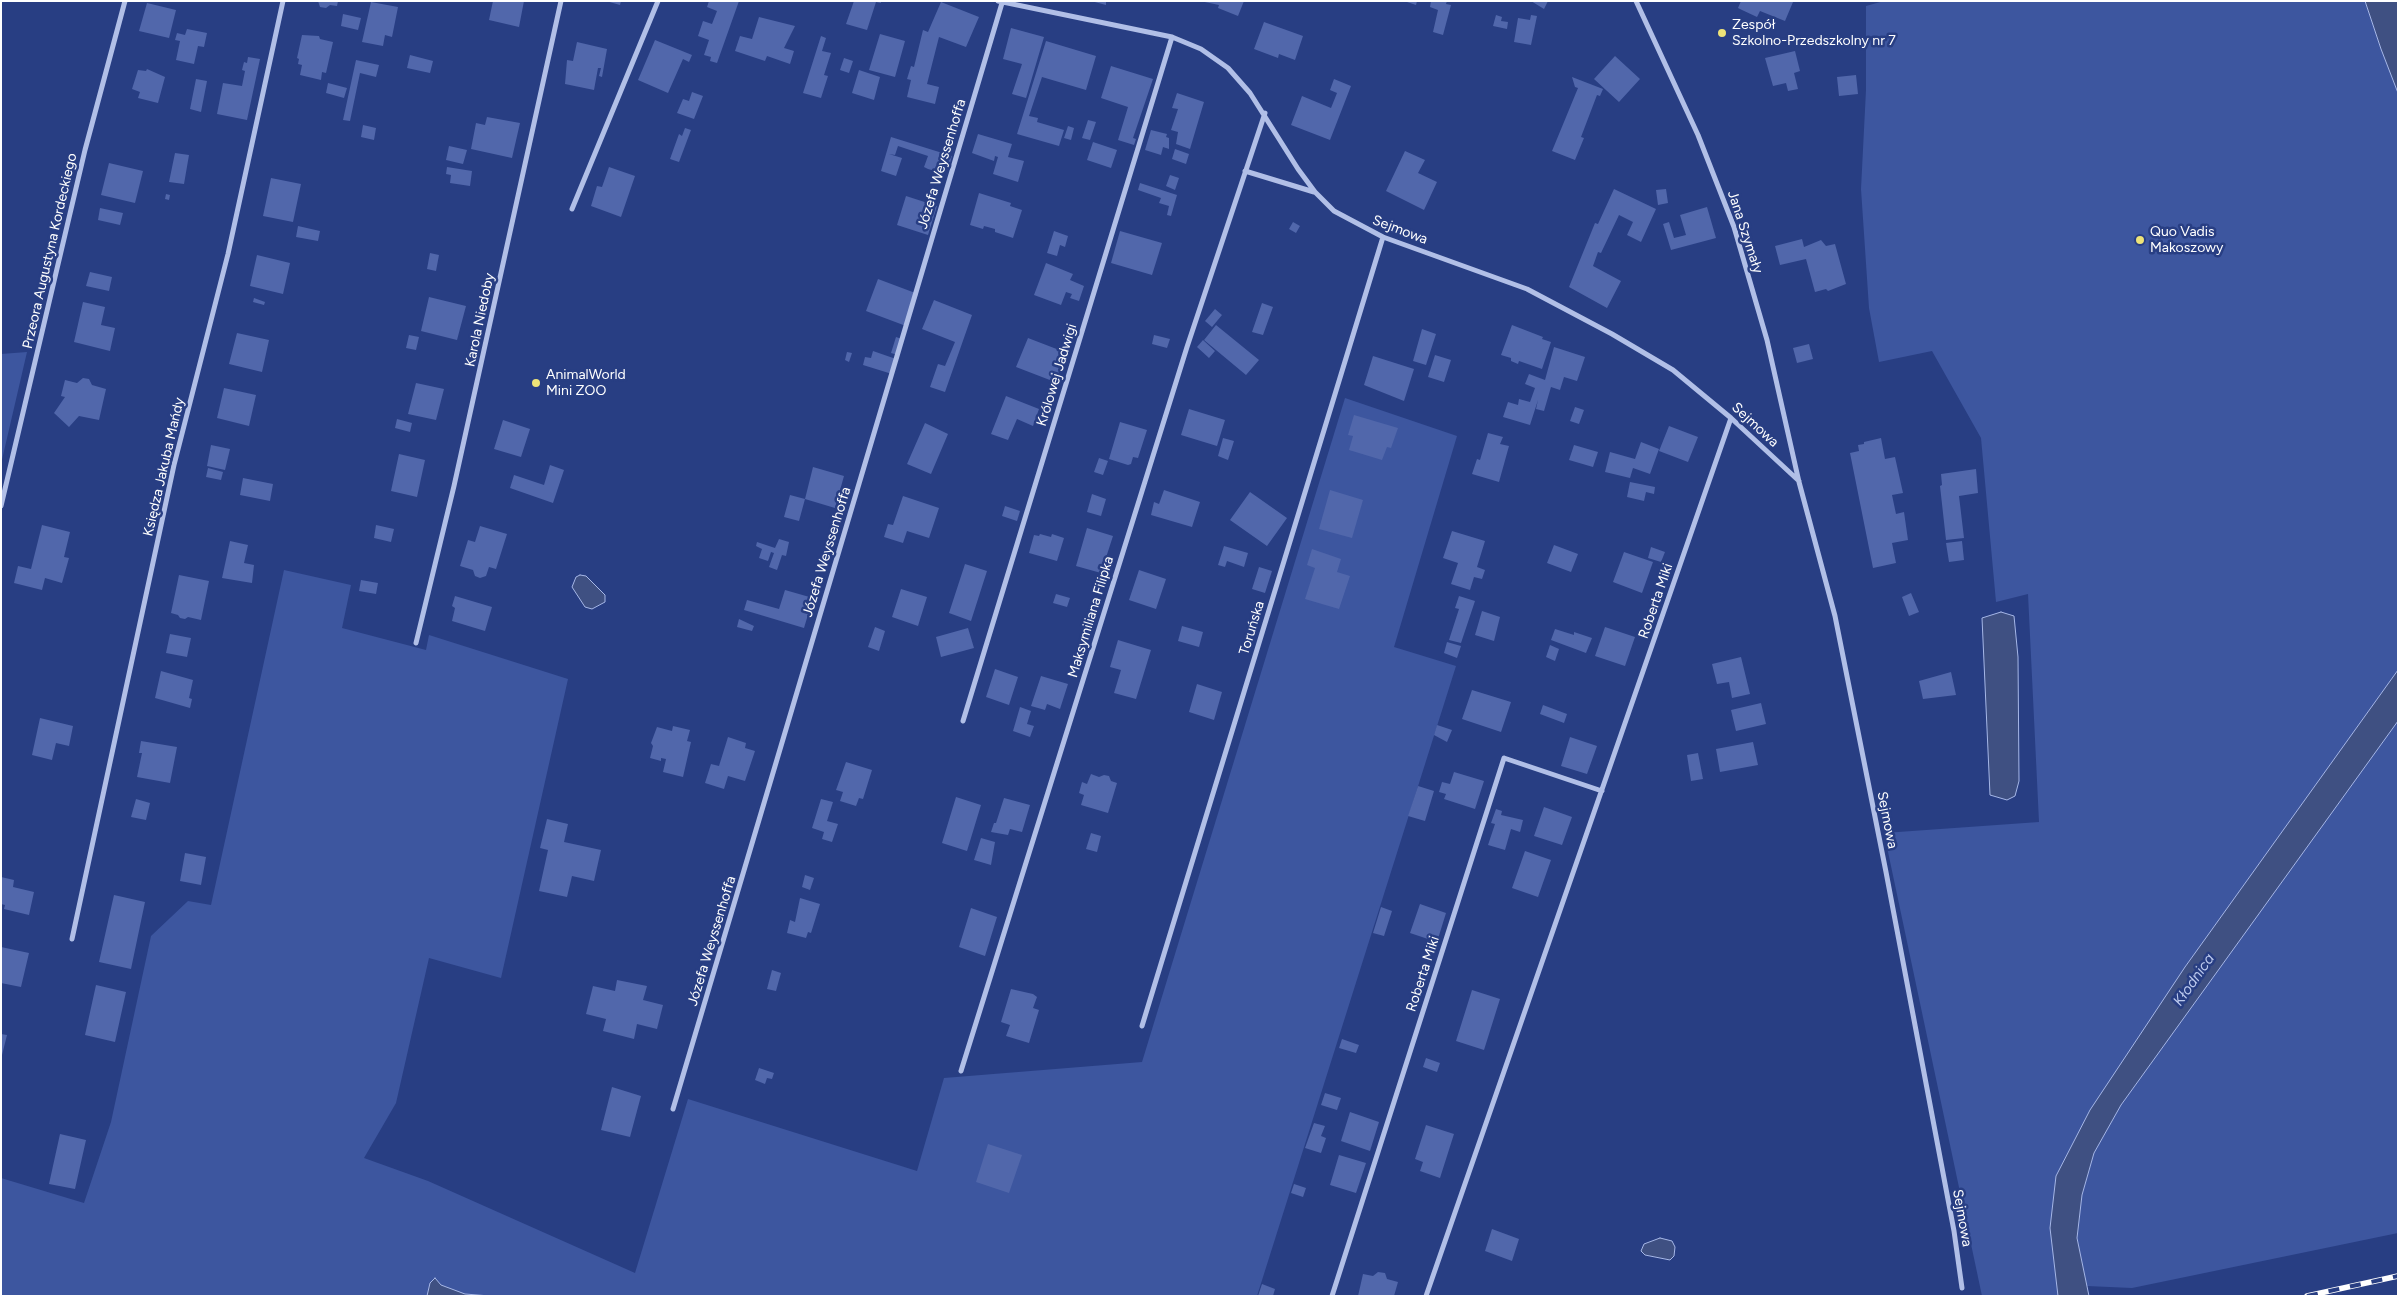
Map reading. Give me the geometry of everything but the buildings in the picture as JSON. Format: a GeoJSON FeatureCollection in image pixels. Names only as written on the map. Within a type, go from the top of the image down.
{"type":"FeatureCollection","features":[{"type":"Feature","properties":{"kind":"street","name":"Przeora Augustyna Kordeckiego"},"geometry":{"type":"LineString","coordinates":[[1,506],[85,150],[125,1]]}},
{"type":"Feature","properties":{"kind":"street","name":"Księdza Jakuba Mańdy"},"geometry":{"type":"LineString","coordinates":[[72,940],[174,465],[228,254],[283,1]]}},
{"type":"Feature","properties":{"kind":"street","name":"Karola Niedoby"},"geometry":{"type":"LineString","coordinates":[[416,643],[459,468],[561,1]]}},
{"type":"Feature","properties":{"kind":"street"},"geometry":{"type":"LineString","coordinates":[[572,209],[658,1]]}},
{"type":"Feature","properties":{"kind":"street","name":"Jana Szymały"},"geometry":{"type":"LineString","coordinates":[[1636,1],[1698,135],[1734,227],[1767,340],[1799,482]]}},
{"type":"Feature","properties":{"kind":"street","name":"Sejmowa"},"geometry":{"type":"LineString","coordinates":[[1000,2],[1172,37],[1201,49],[1228,68],[1265,113],[1315,192],[1334,211],[1383,237],[1486,273],[1563,306],[1673,370],[1731,418],[1799,482],[1834,616],[1884,862],[1954,1231],[1962,1288]]}},
{"type":"Feature","properties":{"kind":"street","name":"Józefa Weyssenhoffa"},"geometry":{"type":"LineString","coordinates":[[673,1109],[1000,2]]}},
{"type":"Feature","properties":{"kind":"street","name":"Królowej Jadwigi"},"geometry":{"type":"LineString","coordinates":[[963,721],[1172,37]]}},
{"type":"Feature","properties":{"kind":"street","name":"Maksymiliana Filipka"},"geometry":{"type":"LineString","coordinates":[[961,1071],[1186,347],[1265,113]]}},
{"type":"Feature","properties":{"kind":"street"},"geometry":{"type":"LineString","coordinates":[[1245,171],[1315,192]]}},
{"type":"Feature","properties":{"kind":"street","name":"Toruńska"},"geometry":{"type":"LineString","coordinates":[[1142,1026],[1383,237]]}},
{"type":"Feature","properties":{"kind":"street","name":"Roberta Miki"},"geometry":{"type":"LineString","coordinates":[[1426,1296],[1731,418]]}},
{"type":"Feature","properties":{"kind":"street","name":"Roberta Miki"},"geometry":{"type":"LineString","coordinates":[[1332,1296],[1504,758],[1602,791]]}},
{"type":"Feature","properties":{"kind":"shaded area"},"geometry":{"type":"Polygon","coordinates":[[[1884,1],[2365,1],[2398,93],[2398,670],[2185,967],[2050,1228],[2058,1296],[1982,1296],[1884,833],[2039,822],[2028,594],[1996,602],[1981,438],[1932,351],[1879,362],[1869,308],[1861,189],[1866,90],[1866,6],[1884,1]]]}},
{"type":"Feature","properties":{"kind":"shaded area"},"geometry":{"type":"Polygon","coordinates":[[[27,352],[1,464],[1,354],[27,352]]]}},
{"type":"Feature","properties":{"kind":"shaded area"},"geometry":{"type":"Polygon","coordinates":[[[1345,398],[1457,436],[1394,647],[1456,666],[1257,1296],[1,1296],[1,1178],[84,1203],[111,1122],[151,936],[188,901],[211,905],[284,570],[351,585],[342,628],[426,650],[429,635],[568,679],[501,978],[429,958],[396,1103],[364,1158],[428,1181],[635,1273],[688,1099],[917,1171],[944,1078],[1142,1062],[1345,398]]]}},
{"type":"Feature","properties":{"kind":"shaded area"},"geometry":{"type":"Polygon","coordinates":[[[2398,721],[2398,1233],[2132,1288],[2087,1286],[2077,1238],[2082,1195],[2094,1153],[2121,1105],[2398,721]]]}},
{"type":"Feature","properties":{"kind":"water"},"geometry":{"type":"Polygon","coordinates":[[[2365,1],[2398,1],[2398,93],[2381,49],[2365,1]]]}},
{"type":"Feature","properties":{"kind":"water"},"geometry":{"type":"Polygon","coordinates":[[[580,575],[586,576],[605,595],[605,602],[592,609],[585,607],[572,587],[576,577],[580,575]]]}},
{"type":"Feature","properties":{"kind":"water"},"geometry":{"type":"Polygon","coordinates":[[[2001,612],[2014,616],[2018,657],[2019,781],[2015,796],[2007,800],[1990,795],[1982,618],[2001,612]]]}},
{"type":"Feature","properties":{"kind":"water","name":"Kłodnica"},"geometry":{"type":"Polygon","coordinates":[[[2398,670],[2398,721],[2121,1105],[2094,1153],[2082,1195],[2077,1238],[2089,1296],[2058,1296],[2050,1228],[2056,1176],[2090,1110],[2185,967],[2398,670]]]}},
{"type":"Feature","properties":{"kind":"water"},"geometry":{"type":"Polygon","coordinates":[[[1660,1238],[1672,1241],[1675,1247],[1674,1256],[1670,1260],[1645,1255],[1641,1251],[1644,1244],[1660,1238]]]}},
{"type":"Feature","properties":{"kind":"water"},"geometry":{"type":"Polygon","coordinates":[[[435,1278],[441,1285],[465,1294],[490,1296],[427,1296],[430,1283],[435,1278]]]}},
{"type":"Feature","properties":{"kind":"railway"},"geometry":{"type":"LineString","coordinates":[[2307,1296],[2398,1276]]}},
{"type":"Feature","properties":{"kind":"place","name":"Zespół Szkolno-Przedszkolny nr 7"},"geometry":{"type":"Point","coordinates":[1722,33]}},
{"type":"Feature","properties":{"kind":"place","name":"Quo Vadis Makoszowy"},"geometry":{"type":"Point","coordinates":[2140,240]}},
{"type":"Feature","properties":{"kind":"place","name":"AnimalWorld Mini ZOO"},"geometry":{"type":"Point","coordinates":[536,383]}}]}
